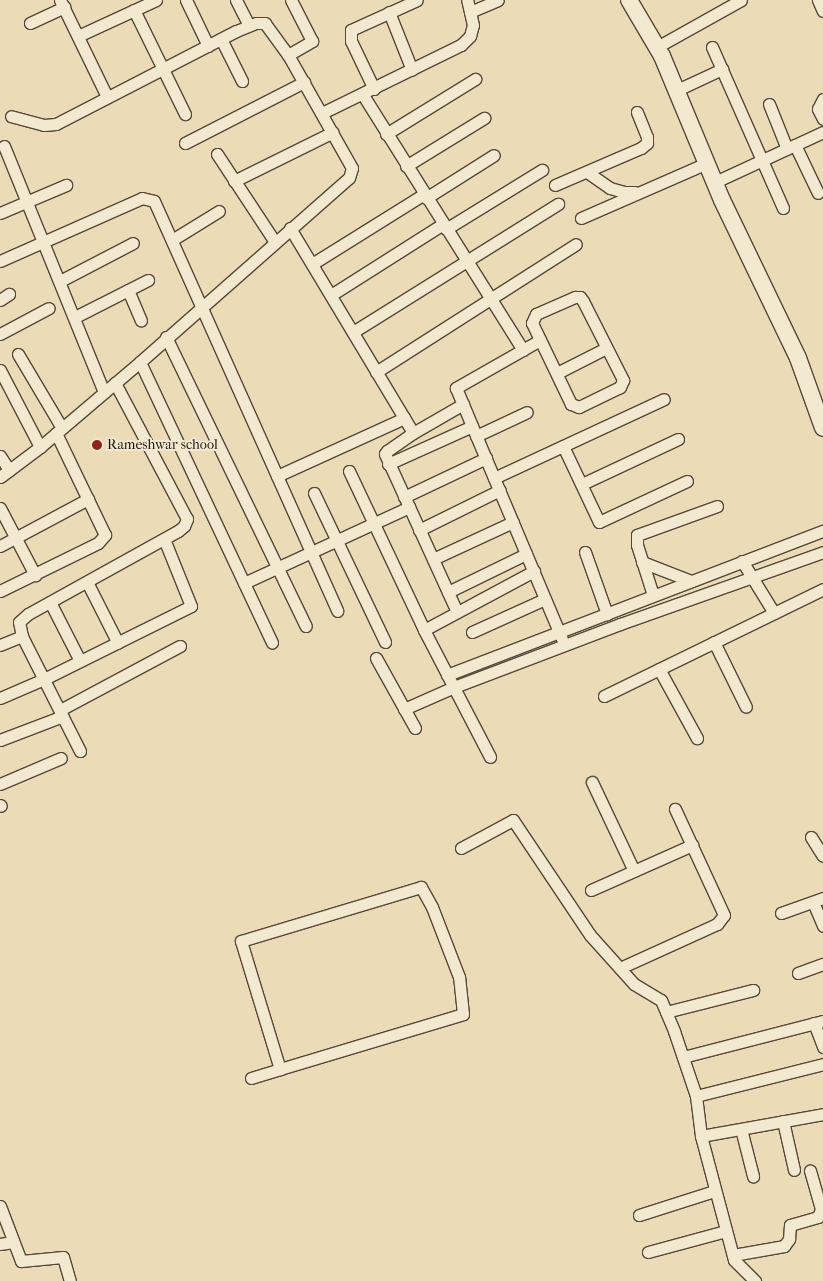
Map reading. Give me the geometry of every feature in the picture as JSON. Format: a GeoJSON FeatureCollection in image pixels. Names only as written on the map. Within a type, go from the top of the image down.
{"type":"FeatureCollection","features":[{"type":"Feature","properties":{"kind":"street"},"geometry":{"type":"LineString","coordinates":[[78,36],[156,0]]}},
{"type":"Feature","properties":{"kind":"street"},"geometry":{"type":"LineString","coordinates":[[186,0],[208,46]]}},
{"type":"Feature","properties":{"kind":"street"},"geometry":{"type":"LineString","coordinates":[[236,0],[249,25]]}},
{"type":"Feature","properties":{"kind":"street"},"geometry":{"type":"LineString","coordinates":[[288,55],[312,41],[291,0]]}},
{"type":"Feature","properties":{"kind":"street"},"geometry":{"type":"LineString","coordinates":[[374,89],[349,36],[354,27],[417,0]]}},
{"type":"Feature","properties":{"kind":"street"},"geometry":{"type":"LineString","coordinates":[[322,113],[363,95],[461,45],[470,36],[473,25],[467,0]]}},
{"type":"Feature","properties":{"kind":"street"},"geometry":{"type":"LineString","coordinates":[[470,12],[498,0]]}},
{"type":"Feature","properties":{"kind":"street"},"geometry":{"type":"LineString","coordinates":[[629,0],[657,46],[715,182],[798,358],[823,428]]}},
{"type":"Feature","properties":{"kind":"street"},"geometry":{"type":"LineString","coordinates":[[657,46],[741,0]]}},
{"type":"Feature","properties":{"kind":"street"},"geometry":{"type":"LineString","coordinates":[[818,0],[823,11]]}},
{"type":"Feature","properties":{"kind":"street"},"geometry":{"type":"LineString","coordinates":[[30,23],[62,4],[107,97]]}},
{"type":"Feature","properties":{"kind":"street"},"geometry":{"type":"LineString","coordinates":[[134,10],[185,114]]}},
{"type":"Feature","properties":{"kind":"street"},"geometry":{"type":"LineString","coordinates":[[389,12],[412,70]]}},
{"type":"Feature","properties":{"kind":"street"},"geometry":{"type":"LineString","coordinates":[[0,456],[4,473],[40,447],[140,362],[166,337],[349,178],[352,168],[288,55],[272,30],[265,23],[249,25],[56,124],[44,125],[11,116]]}},
{"type":"Feature","properties":{"kind":"street"},"geometry":{"type":"LineString","coordinates":[[221,40],[242,81]]}},
{"type":"Feature","properties":{"kind":"street"},"geometry":{"type":"LineString","coordinates":[[712,47],[783,208]]}},
{"type":"Feature","properties":{"kind":"street"},"geometry":{"type":"LineString","coordinates":[[676,90],[722,70]]}},
{"type":"Feature","properties":{"kind":"street"},"geometry":{"type":"LineString","coordinates":[[386,134],[475,79]]}},
{"type":"Feature","properties":{"kind":"street"},"geometry":{"type":"LineString","coordinates":[[185,142],[304,82]]}},
{"type":"Feature","properties":{"kind":"street"},"geometry":{"type":"LineString","coordinates":[[363,95],[523,350]]}},
{"type":"Feature","properties":{"kind":"street"},"geometry":{"type":"LineString","coordinates":[[823,99],[818,109],[823,119]]}},
{"type":"Feature","properties":{"kind":"street"},"geometry":{"type":"LineString","coordinates":[[769,104],[818,193]]}},
{"type":"Feature","properties":{"kind":"street"},"geometry":{"type":"LineString","coordinates":[[555,185],[642,148],[647,143],[647,137],[637,112]]}},
{"type":"Feature","properties":{"kind":"street"},"geometry":{"type":"LineString","coordinates":[[406,166],[484,118]]}},
{"type":"Feature","properties":{"kind":"street"},"geometry":{"type":"LineString","coordinates":[[234,181],[333,132]]}},
{"type":"Feature","properties":{"kind":"street"},"geometry":{"type":"LineString","coordinates":[[715,182],[823,132]]}},
{"type":"Feature","properties":{"kind":"street"},"geometry":{"type":"LineString","coordinates":[[4,146],[104,392]]}},
{"type":"Feature","properties":{"kind":"street"},"geometry":{"type":"LineString","coordinates":[[217,154],[275,242]]}},
{"type":"Feature","properties":{"kind":"street"},"geometry":{"type":"LineString","coordinates":[[312,264],[494,155]]}},
{"type":"Feature","properties":{"kind":"street"},"geometry":{"type":"LineString","coordinates":[[581,218],[707,163]]}},
{"type":"Feature","properties":{"kind":"street"},"geometry":{"type":"LineString","coordinates":[[0,169],[11,164]]}},
{"type":"Feature","properties":{"kind":"street"},"geometry":{"type":"LineString","coordinates":[[331,295],[444,226],[542,170]]}},
{"type":"Feature","properties":{"kind":"street"},"geometry":{"type":"LineString","coordinates":[[587,172],[610,188],[624,192],[640,192]]}},
{"type":"Feature","properties":{"kind":"street"},"geometry":{"type":"LineString","coordinates":[[0,213],[66,185]]}},
{"type":"Feature","properties":{"kind":"street"},"geometry":{"type":"LineString","coordinates":[[0,260],[142,198],[154,201],[337,611]]}},
{"type":"Feature","properties":{"kind":"street"},"geometry":{"type":"LineString","coordinates":[[353,332],[558,204]]}},
{"type":"Feature","properties":{"kind":"street"},"geometry":{"type":"LineString","coordinates":[[172,240],[219,211]]}},
{"type":"Feature","properties":{"kind":"street"},"geometry":{"type":"LineString","coordinates":[[290,228],[413,433]]}},
{"type":"Feature","properties":{"kind":"street"},"geometry":{"type":"LineString","coordinates":[[60,281],[134,243]]}},
{"type":"Feature","properties":{"kind":"street"},"geometry":{"type":"LineString","coordinates":[[376,372],[576,244]]}},
{"type":"Feature","properties":{"kind":"street"},"geometry":{"type":"LineString","coordinates":[[74,317],[148,280]]}},
{"type":"Feature","properties":{"kind":"street"},"geometry":{"type":"LineString","coordinates":[[128,290],[142,320]]}},
{"type":"Feature","properties":{"kind":"street"},"geometry":{"type":"LineString","coordinates":[[575,297],[580,297],[606,348],[623,380],[620,387],[579,407],[575,407],[571,404],[532,323],[536,314],[575,297]]}},
{"type":"Feature","properties":{"kind":"street"},"geometry":{"type":"LineString","coordinates":[[0,334],[49,308]]}},
{"type":"Feature","properties":{"kind":"street"},"geometry":{"type":"LineString","coordinates":[[166,337],[306,626]]}},
{"type":"Feature","properties":{"kind":"street"},"geometry":{"type":"LineString","coordinates":[[540,340],[456,388],[565,645]]}},
{"type":"Feature","properties":{"kind":"street"},"geometry":{"type":"LineString","coordinates":[[557,373],[606,348]]}},
{"type":"Feature","properties":{"kind":"street"},"geometry":{"type":"LineString","coordinates":[[0,591],[104,539],[105,531],[88,499],[59,431],[18,354]]}},
{"type":"Feature","properties":{"kind":"street"},"geometry":{"type":"LineString","coordinates":[[140,362],[272,642]]}},
{"type":"Feature","properties":{"kind":"street"},"geometry":{"type":"LineString","coordinates":[[0,370],[40,447]]}},
{"type":"Feature","properties":{"kind":"street"},"geometry":{"type":"LineString","coordinates":[[80,751],[22,636],[19,622],[50,602],[178,531],[187,519],[115,383]]}},
{"type":"Feature","properties":{"kind":"street"},"geometry":{"type":"LineString","coordinates":[[494,478],[664,399]]}},
{"type":"Feature","properties":{"kind":"street"},"geometry":{"type":"LineString","coordinates":[[456,612],[385,454],[413,433],[463,404]]}},
{"type":"Feature","properties":{"kind":"street"},"geometry":{"type":"LineString","coordinates":[[388,464],[527,412]]}},
{"type":"Feature","properties":{"kind":"street"},"geometry":{"type":"LineString","coordinates":[[277,476],[404,418]]}},
{"type":"Feature","properties":{"kind":"street"},"geometry":{"type":"LineString","coordinates":[[582,484],[678,439]]}},
{"type":"Feature","properties":{"kind":"street"},"geometry":{"type":"LineString","coordinates":[[563,446],[599,522],[687,481]]}},
{"type":"Feature","properties":{"kind":"street"},"geometry":{"type":"LineString","coordinates":[[244,583],[372,524],[407,502],[486,458]]}},
{"type":"Feature","properties":{"kind":"street"},"geometry":{"type":"LineString","coordinates":[[349,471],[372,524],[424,630],[490,757]]}},
{"type":"Feature","properties":{"kind":"street"},"geometry":{"type":"LineString","coordinates":[[419,530],[500,490]]}},
{"type":"Feature","properties":{"kind":"street"},"geometry":{"type":"LineString","coordinates":[[314,493],[385,642]]}},
{"type":"Feature","properties":{"kind":"street"},"geometry":{"type":"LineString","coordinates":[[0,546],[88,499]]}},
{"type":"Feature","properties":{"kind":"street"},"geometry":{"type":"LineString","coordinates":[[653,595],[636,540],[637,535],[716,506]]}},
{"type":"Feature","properties":{"kind":"street"},"geometry":{"type":"LineString","coordinates":[[0,508],[35,575]]}},
{"type":"Feature","properties":{"kind":"street"},"geometry":{"type":"LineString","coordinates":[[432,559],[513,522]]}},
{"type":"Feature","properties":{"kind":"street"},"geometry":{"type":"LineString","coordinates":[[447,676],[559,631],[823,531]]}},
{"type":"Feature","properties":{"kind":"street"},"geometry":{"type":"LineString","coordinates":[[0,698],[44,679],[191,606],[164,539]]}},
{"type":"Feature","properties":{"kind":"street"},"geometry":{"type":"LineString","coordinates":[[585,552],[608,614]]}},
{"type":"Feature","properties":{"kind":"street"},"geometry":{"type":"LineString","coordinates":[[404,709],[454,687],[565,645],[823,552]]}},
{"type":"Feature","properties":{"kind":"street"},"geometry":{"type":"LineString","coordinates":[[448,592],[526,554]]}},
{"type":"Feature","properties":{"kind":"street"},"geometry":{"type":"LineString","coordinates":[[642,562],[691,581]]}},
{"type":"Feature","properties":{"kind":"street"},"geometry":{"type":"LineString","coordinates":[[742,562],[774,613]]}},
{"type":"Feature","properties":{"kind":"street"},"geometry":{"type":"LineString","coordinates":[[424,630],[534,571]]}},
{"type":"Feature","properties":{"kind":"street"},"geometry":{"type":"LineString","coordinates":[[87,582],[118,643]]}},
{"type":"Feature","properties":{"kind":"street"},"geometry":{"type":"LineString","coordinates":[[604,696],[823,589]]}},
{"type":"Feature","properties":{"kind":"street"},"geometry":{"type":"LineString","coordinates":[[472,632],[545,599]]}},
{"type":"Feature","properties":{"kind":"street"},"geometry":{"type":"LineString","coordinates":[[50,602],[80,661]]}},
{"type":"Feature","properties":{"kind":"street"},"geometry":{"type":"LineString","coordinates":[[0,645],[22,636]]}},
{"type":"Feature","properties":{"kind":"street"},"geometry":{"type":"LineString","coordinates":[[714,642],[746,707]]}},
{"type":"Feature","properties":{"kind":"street"},"geometry":{"type":"LineString","coordinates":[[0,740],[61,713],[180,646]]}},
{"type":"Feature","properties":{"kind":"street"},"geometry":{"type":"LineString","coordinates":[[376,658],[414,728]]}},
{"type":"Feature","properties":{"kind":"street"},"geometry":{"type":"LineString","coordinates":[[659,669],[697,738]]}},
{"type":"Feature","properties":{"kind":"street"},"geometry":{"type":"LineString","coordinates":[[0,784],[61,758]]}},
{"type":"Feature","properties":{"kind":"street"},"geometry":{"type":"LineString","coordinates":[[592,782],[634,871]]}},
{"type":"Feature","properties":{"kind":"street"},"geometry":{"type":"LineString","coordinates":[[620,968],[722,921],[723,910],[675,809]]}},
{"type":"Feature","properties":{"kind":"street"},"geometry":{"type":"LineString","coordinates":[[461,848],[513,820],[590,935],[634,984],[660,1000],[684,1058],[696,1096],[701,1136],[714,1191],[734,1260],[756,1281]]}},
{"type":"Feature","properties":{"kind":"street"},"geometry":{"type":"LineString","coordinates":[[811,837],[823,856]]}},
{"type":"Feature","properties":{"kind":"street"},"geometry":{"type":"LineString","coordinates":[[591,890],[692,845]]}},
{"type":"Feature","properties":{"kind":"street"},"geometry":{"type":"LineString","coordinates":[[251,1078],[463,1014],[459,977],[432,907],[421,887],[241,941],[280,1069]]}},
{"type":"Feature","properties":{"kind":"street"},"geometry":{"type":"LineString","coordinates":[[780,913],[818,900],[823,926]]}},
{"type":"Feature","properties":{"kind":"street"},"geometry":{"type":"LineString","coordinates":[[798,973],[823,964]]}},
{"type":"Feature","properties":{"kind":"street"},"geometry":{"type":"LineString","coordinates":[[666,1012],[753,990]]}},
{"type":"Feature","properties":{"kind":"street"},"geometry":{"type":"LineString","coordinates":[[684,1058],[819,1022],[823,1047]]}},
{"type":"Feature","properties":{"kind":"street"},"geometry":{"type":"LineString","coordinates":[[696,1096],[823,1064]]}},
{"type":"Feature","properties":{"kind":"street"},"geometry":{"type":"LineString","coordinates":[[701,1136],[823,1114]]}},
{"type":"Feature","properties":{"kind":"street"},"geometry":{"type":"LineString","coordinates":[[783,1121],[794,1170]]}},
{"type":"Feature","properties":{"kind":"street"},"geometry":{"type":"LineString","coordinates":[[741,1129],[753,1176]]}},
{"type":"Feature","properties":{"kind":"street"},"geometry":{"type":"LineString","coordinates":[[733,1256],[784,1246],[789,1239],[790,1225],[818,1217],[821,1209],[810,1171]]}},
{"type":"Feature","properties":{"kind":"street"},"geometry":{"type":"LineString","coordinates":[[639,1215],[714,1191]]}},
{"type":"Feature","properties":{"kind":"street"},"geometry":{"type":"LineString","coordinates":[[0,1206],[21,1261],[63,1257],[70,1281]]}},
{"type":"Feature","properties":{"kind":"street"},"geometry":{"type":"LineString","coordinates":[[648,1252],[726,1231]]}},
{"type":"Feature","properties":{"kind":"street"},"geometry":{"type":"LineString","coordinates":[[0,1244],[13,1242]]}},
{"type":"Feature","properties":{"kind":"place","name":"Rameshwar school"},"geometry":{"type":"Point","coordinates":[97,445]}}]}
